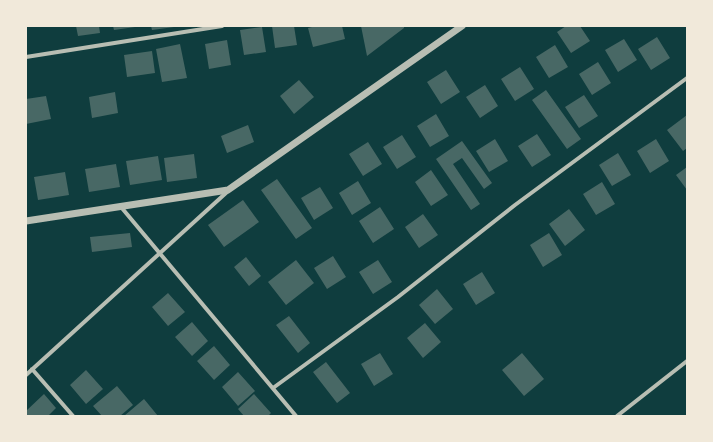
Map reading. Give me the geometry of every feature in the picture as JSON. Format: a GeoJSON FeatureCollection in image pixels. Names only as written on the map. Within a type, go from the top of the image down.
{"type":"FeatureCollection","features":[{"type":"Feature","properties":{"kind":"street"},"geometry":{"type":"LineString","coordinates":[[26,57],[222,26]]}},
{"type":"Feature","properties":{"kind":"street"},"geometry":{"type":"LineString","coordinates":[[26,375],[228,190],[462,26]]}},
{"type":"Feature","properties":{"kind":"street"},"geometry":{"type":"LineString","coordinates":[[273,388],[398,297],[515,205],[687,78]]}},
{"type":"Feature","properties":{"kind":"street"},"geometry":{"type":"LineString","coordinates":[[26,221],[228,190]]}},
{"type":"Feature","properties":{"kind":"street"},"geometry":{"type":"LineString","coordinates":[[121,206],[296,416]]}},
{"type":"Feature","properties":{"kind":"street"},"geometry":{"type":"LineString","coordinates":[[617,416],[687,361]]}},
{"type":"Feature","properties":{"kind":"street"},"geometry":{"type":"LineString","coordinates":[[32,369],[73,416]]}},
{"type":"Feature","properties":{"kind":"building"},"geometry":{"type":"Polygon","coordinates":[[[76,26],[99,26],[100,33],[78,36],[76,26]]]}},
{"type":"Feature","properties":{"kind":"building"},"geometry":{"type":"Polygon","coordinates":[[[113,26],[135,26],[135,27],[114,30],[113,26]]]}},
{"type":"Feature","properties":{"kind":"building"},"geometry":{"type":"Polygon","coordinates":[[[151,26],[174,26],[174,27],[152,30],[151,26]]]}},
{"type":"Feature","properties":{"kind":"building"},"geometry":{"type":"Polygon","coordinates":[[[272,26],[294,26],[297,45],[275,48],[272,26]]]}},
{"type":"Feature","properties":{"kind":"building"},"geometry":{"type":"Polygon","coordinates":[[[316,26],[342,26],[345,39],[313,47],[308,28],[316,26]]]}},
{"type":"Feature","properties":{"kind":"building"},"geometry":{"type":"Polygon","coordinates":[[[361,26],[404,26],[404,28],[367,56],[361,26]]]}},
{"type":"Feature","properties":{"kind":"building"},"geometry":{"type":"Polygon","coordinates":[[[566,26],[580,26],[590,41],[571,53],[557,32],[566,26]]]}},
{"type":"Feature","properties":{"kind":"building"},"geometry":{"type":"Polygon","coordinates":[[[262,27],[266,52],[244,55],[240,30],[262,27]]]}},
{"type":"Feature","properties":{"kind":"building"},"geometry":{"type":"Polygon","coordinates":[[[657,37],[670,58],[651,70],[638,49],[657,37]]]}},
{"type":"Feature","properties":{"kind":"building"},"geometry":{"type":"Polygon","coordinates":[[[624,39],[637,60],[618,72],[605,50],[624,39]]]}},
{"type":"Feature","properties":{"kind":"building"},"geometry":{"type":"Polygon","coordinates":[[[227,40],[231,65],[209,69],[205,44],[227,40]]]}},
{"type":"Feature","properties":{"kind":"building"},"geometry":{"type":"Polygon","coordinates":[[[180,44],[187,78],[162,82],[156,49],[180,44]]]}},
{"type":"Feature","properties":{"kind":"building"},"geometry":{"type":"Polygon","coordinates":[[[555,45],[568,67],[549,78],[536,57],[555,45]]]}},
{"type":"Feature","properties":{"kind":"building"},"geometry":{"type":"Polygon","coordinates":[[[152,51],[155,73],[127,77],[124,55],[152,51]]]}},
{"type":"Feature","properties":{"kind":"building"},"geometry":{"type":"Polygon","coordinates":[[[598,62],[611,83],[592,95],[579,74],[598,62]]]}},
{"type":"Feature","properties":{"kind":"building"},"geometry":{"type":"Polygon","coordinates":[[[520,67],[534,89],[515,101],[501,79],[520,67]]]}},
{"type":"Feature","properties":{"kind":"building"},"geometry":{"type":"Polygon","coordinates":[[[446,70],[460,92],[441,104],[427,82],[446,70]]]}},
{"type":"Feature","properties":{"kind":"building"},"geometry":{"type":"Polygon","coordinates":[[[299,80],[314,97],[294,114],[280,96],[299,80]]]}},
{"type":"Feature","properties":{"kind":"building"},"geometry":{"type":"Polygon","coordinates":[[[485,85],[498,106],[480,118],[466,97],[485,85]]]}},
{"type":"Feature","properties":{"kind":"building"},"geometry":{"type":"Polygon","coordinates":[[[546,90],[581,139],[567,149],[532,100],[546,90]]]}},
{"type":"Feature","properties":{"kind":"building"},"geometry":{"type":"Polygon","coordinates":[[[115,92],[118,113],[92,118],[89,97],[115,92]]]}},
{"type":"Feature","properties":{"kind":"building"},"geometry":{"type":"Polygon","coordinates":[[[584,95],[598,116],[579,128],[565,107],[584,95]]]}},
{"type":"Feature","properties":{"kind":"building"},"geometry":{"type":"Polygon","coordinates":[[[46,96],[51,119],[26,124],[26,99],[46,96]]]}},
{"type":"Feature","properties":{"kind":"building"},"geometry":{"type":"Polygon","coordinates":[[[436,114],[449,136],[430,147],[417,126],[436,114]]]}},
{"type":"Feature","properties":{"kind":"building"},"geometry":{"type":"Polygon","coordinates":[[[687,115],[687,148],[683,151],[667,130],[687,115]]]}},
{"type":"Feature","properties":{"kind":"building"},"geometry":{"type":"Polygon","coordinates":[[[248,125],[254,142],[227,153],[221,136],[248,125]]]}},
{"type":"Feature","properties":{"kind":"building"},"geometry":{"type":"Polygon","coordinates":[[[537,134],[551,155],[532,167],[518,146],[537,134]]]}},
{"type":"Feature","properties":{"kind":"building"},"geometry":{"type":"Polygon","coordinates":[[[402,135],[416,157],[397,169],[383,147],[402,135]]]}},
{"type":"Feature","properties":{"kind":"building"},"geometry":{"type":"Polygon","coordinates":[[[495,139],[508,161],[489,172],[476,151],[495,139]]]}},
{"type":"Feature","properties":{"kind":"building"},"geometry":{"type":"Polygon","coordinates":[[[656,139],[669,161],[650,173],[637,151],[656,139]]]}},
{"type":"Feature","properties":{"kind":"building"},"geometry":{"type":"Polygon","coordinates":[[[462,141],[492,183],[484,189],[462,158],[453,164],[480,204],[471,210],[436,159],[462,141]]]}},
{"type":"Feature","properties":{"kind":"building"},"geometry":{"type":"Polygon","coordinates":[[[368,142],[382,164],[363,176],[349,154],[368,142]]]}},
{"type":"Feature","properties":{"kind":"building"},"geometry":{"type":"Polygon","coordinates":[[[618,153],[631,175],[612,186],[599,165],[618,153]]]}},
{"type":"Feature","properties":{"kind":"building"},"geometry":{"type":"Polygon","coordinates":[[[194,154],[197,178],[167,182],[164,158],[194,154]]]}},
{"type":"Feature","properties":{"kind":"building"},"geometry":{"type":"Polygon","coordinates":[[[158,156],[162,180],[130,185],[126,161],[158,156]]]}},
{"type":"Feature","properties":{"kind":"building"},"geometry":{"type":"Polygon","coordinates":[[[116,164],[120,187],[89,192],[85,169],[116,164]]]}},
{"type":"Feature","properties":{"kind":"building"},"geometry":{"type":"Polygon","coordinates":[[[687,167],[687,190],[676,175],[687,167]]]}},
{"type":"Feature","properties":{"kind":"building"},"geometry":{"type":"Polygon","coordinates":[[[431,170],[448,195],[431,206],[415,182],[431,170]]]}},
{"type":"Feature","properties":{"kind":"building"},"geometry":{"type":"Polygon","coordinates":[[[65,172],[69,195],[38,200],[34,177],[65,172]]]}},
{"type":"Feature","properties":{"kind":"building"},"geometry":{"type":"Polygon","coordinates":[[[277,179],[312,228],[296,239],[261,190],[277,179]]]}},
{"type":"Feature","properties":{"kind":"building"},"geometry":{"type":"Polygon","coordinates":[[[358,181],[371,203],[352,215],[339,193],[358,181]]]}},
{"type":"Feature","properties":{"kind":"building"},"geometry":{"type":"Polygon","coordinates":[[[602,182],[615,204],[596,215],[583,194],[602,182]]]}},
{"type":"Feature","properties":{"kind":"building"},"geometry":{"type":"Polygon","coordinates":[[[320,187],[333,208],[314,220],[301,198],[320,187]]]}},
{"type":"Feature","properties":{"kind":"building"},"geometry":{"type":"Polygon","coordinates":[[[243,200],[259,222],[224,247],[208,225],[243,200]]]}},
{"type":"Feature","properties":{"kind":"building"},"geometry":{"type":"Polygon","coordinates":[[[380,207],[394,229],[373,243],[359,221],[380,207]]]}},
{"type":"Feature","properties":{"kind":"building"},"geometry":{"type":"Polygon","coordinates":[[[569,209],[585,230],[565,246],[549,224],[569,209]]]}},
{"type":"Feature","properties":{"kind":"building"},"geometry":{"type":"Polygon","coordinates":[[[423,214],[438,235],[419,248],[405,227],[423,214]]]}},
{"type":"Feature","properties":{"kind":"building"},"geometry":{"type":"Polygon","coordinates":[[[130,233],[132,247],[92,252],[90,237],[130,233]]]}},
{"type":"Feature","properties":{"kind":"building"},"geometry":{"type":"Polygon","coordinates":[[[549,233],[562,255],[543,267],[530,245],[549,233]]]}},
{"type":"Feature","properties":{"kind":"building"},"geometry":{"type":"Polygon","coordinates":[[[333,256],[346,277],[327,289],[314,268],[333,256]]]}},
{"type":"Feature","properties":{"kind":"building"},"geometry":{"type":"Polygon","coordinates":[[[246,257],[261,276],[249,286],[234,267],[246,257]]]}},
{"type":"Feature","properties":{"kind":"building"},"geometry":{"type":"Polygon","coordinates":[[[296,260],[314,283],[286,305],[268,282],[296,260]]]}},
{"type":"Feature","properties":{"kind":"building"},"geometry":{"type":"Polygon","coordinates":[[[378,260],[392,282],[373,294],[359,272],[378,260]]]}},
{"type":"Feature","properties":{"kind":"building"},"geometry":{"type":"Polygon","coordinates":[[[482,272],[495,293],[476,305],[463,284],[482,272]]]}},
{"type":"Feature","properties":{"kind":"building"},"geometry":{"type":"Polygon","coordinates":[[[437,289],[453,309],[435,324],[419,305],[437,289]]]}},
{"type":"Feature","properties":{"kind":"building"},"geometry":{"type":"Polygon","coordinates":[[[168,293],[185,312],[168,326],[152,307],[168,293]]]}},
{"type":"Feature","properties":{"kind":"building"},"geometry":{"type":"Polygon","coordinates":[[[289,316],[310,343],[298,353],[276,325],[289,316]]]}},
{"type":"Feature","properties":{"kind":"building"},"geometry":{"type":"Polygon","coordinates":[[[192,322],[208,341],[192,356],[175,337],[192,322]]]}},
{"type":"Feature","properties":{"kind":"building"},"geometry":{"type":"Polygon","coordinates":[[[425,323],[441,342],[423,358],[407,338],[425,323]]]}},
{"type":"Feature","properties":{"kind":"building"},"geometry":{"type":"Polygon","coordinates":[[[214,346],[230,365],[214,380],[197,361],[214,346]]]}},
{"type":"Feature","properties":{"kind":"building"},"geometry":{"type":"Polygon","coordinates":[[[380,353],[393,374],[374,386],[361,364],[380,353]]]}},
{"type":"Feature","properties":{"kind":"building"},"geometry":{"type":"Polygon","coordinates":[[[522,353],[544,379],[524,396],[502,370],[522,353]]]}},
{"type":"Feature","properties":{"kind":"building"},"geometry":{"type":"Polygon","coordinates":[[[326,362],[350,393],[337,403],[313,372],[326,362]]]}},
{"type":"Feature","properties":{"kind":"building"},"geometry":{"type":"Polygon","coordinates":[[[86,370],[103,389],[86,404],[70,385],[86,370]]]}},
{"type":"Feature","properties":{"kind":"building"},"geometry":{"type":"Polygon","coordinates":[[[238,372],[255,391],[238,406],[222,387],[238,372]]]}},
{"type":"Feature","properties":{"kind":"building"},"geometry":{"type":"Polygon","coordinates":[[[117,386],[133,405],[120,416],[102,416],[93,406],[117,386]]]}},
{"type":"Feature","properties":{"kind":"building"},"geometry":{"type":"Polygon","coordinates":[[[44,394],[56,408],[48,416],[27,416],[26,411],[44,394]]]}},
{"type":"Feature","properties":{"kind":"building"},"geometry":{"type":"Polygon","coordinates":[[[254,394],[271,413],[268,416],[244,416],[238,409],[254,394]]]}},
{"type":"Feature","properties":{"kind":"building"},"geometry":{"type":"Polygon","coordinates":[[[144,399],[158,416],[124,416],[144,399]]]}}]}
